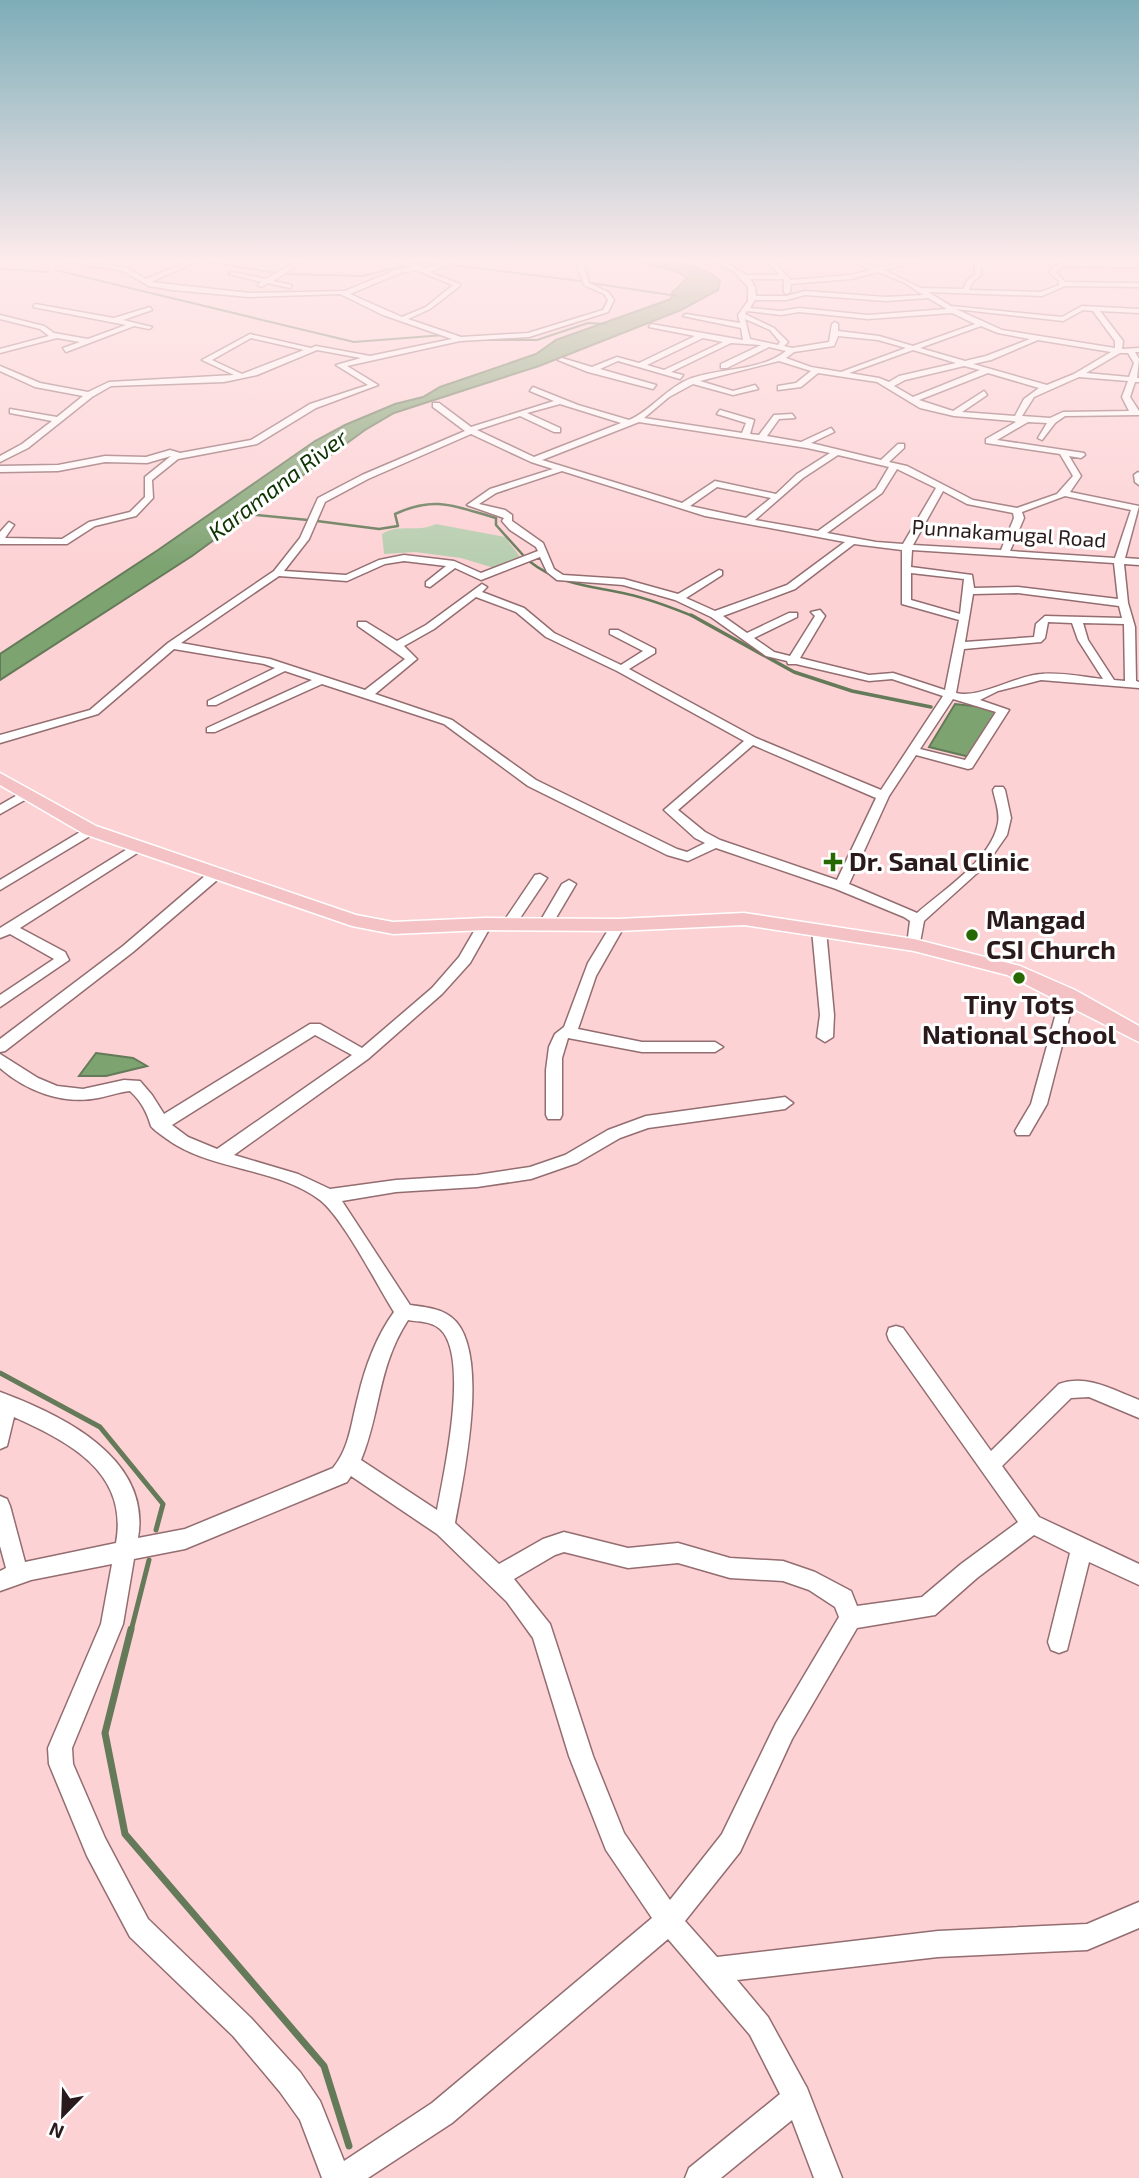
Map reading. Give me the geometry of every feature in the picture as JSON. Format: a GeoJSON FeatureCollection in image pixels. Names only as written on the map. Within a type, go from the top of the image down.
{"type":"FeatureCollection","features":[{"type":"Feature","properties":{"kind":"main road"},"geometry":{"type":"LineString","coordinates":[[0,778],[90,830],[352,920],[393,928],[485,924],[618,925],[744,919],[914,945],[1013,970],[1068,995],[1139,1033]]}},
{"type":"Feature","properties":{"kind":"street"},"geometry":{"type":"LineString","coordinates":[[212,363],[241,376]]}},
{"type":"Feature","properties":{"kind":"street"},"geometry":{"type":"LineString","coordinates":[[0,460],[25,446],[89,395],[109,384],[206,382],[241,376],[275,363]]}},
{"type":"Feature","properties":{"kind":"street"},"geometry":{"type":"LineString","coordinates":[[9,525],[0,540],[64,542],[92,524],[133,514],[149,498],[148,479],[164,464],[181,455],[254,442],[313,407],[372,387],[374,384],[371,382],[339,366],[356,363]]}},
{"type":"Feature","properties":{"kind":"street"},"geometry":{"type":"LineString","coordinates":[[570,363],[653,387]]}},
{"type":"Feature","properties":{"kind":"street"},"geometry":{"type":"LineString","coordinates":[[591,370],[608,363]]}},
{"type":"Feature","properties":{"kind":"street"},"geometry":{"type":"LineString","coordinates":[[632,363],[680,377]]}},
{"type":"Feature","properties":{"kind":"street"},"geometry":{"type":"LineString","coordinates":[[641,365],[646,363]]}},
{"type":"Feature","properties":{"kind":"street"},"geometry":{"type":"LineString","coordinates":[[666,372],[685,363]]}},
{"type":"Feature","properties":{"kind":"street"},"geometry":{"type":"LineString","coordinates":[[724,366],[731,363]]}},
{"type":"Feature","properties":{"kind":"street"},"geometry":{"type":"LineString","coordinates":[[534,460],[633,420],[666,395],[692,381],[765,363]]}},
{"type":"Feature","properties":{"kind":"street"},"geometry":{"type":"LineString","coordinates":[[792,363],[817,370],[878,380],[912,400],[954,414],[1052,421]]}},
{"type":"Feature","properties":{"kind":"street"},"geometry":{"type":"LineString","coordinates":[[841,374],[873,363]]}},
{"type":"Feature","properties":{"kind":"street"},"geometry":{"type":"LineString","coordinates":[[959,363],[1044,387]]}},
{"type":"Feature","properties":{"kind":"street"},"geometry":{"type":"LineString","coordinates":[[888,386],[902,378],[973,363]]}},
{"type":"Feature","properties":{"kind":"street"},"geometry":{"type":"LineString","coordinates":[[1081,456],[989,441],[1021,420],[1028,397],[1099,363]]}},
{"type":"Feature","properties":{"kind":"street"},"geometry":{"type":"LineString","coordinates":[[1136,413],[1126,397],[1130,379],[1138,363]]}},
{"type":"Feature","properties":{"kind":"street"},"geometry":{"type":"LineString","coordinates":[[0,368],[38,385],[89,395]]}},
{"type":"Feature","properties":{"kind":"street"},"geometry":{"type":"LineString","coordinates":[[781,388],[802,383],[817,370]]}},
{"type":"Feature","properties":{"kind":"street"},"geometry":{"type":"LineString","coordinates":[[912,400],[985,371]]}},
{"type":"Feature","properties":{"kind":"street"},"geometry":{"type":"LineString","coordinates":[[1078,375],[1139,380]]}},
{"type":"Feature","properties":{"kind":"street"},"geometry":{"type":"LineString","coordinates":[[692,381],[733,393],[755,387]]}},
{"type":"Feature","properties":{"kind":"street"},"geometry":{"type":"LineString","coordinates":[[533,389],[561,401],[633,420],[763,436],[894,466],[911,471],[970,502],[1017,511],[1067,494],[1137,510],[1119,561],[1135,685],[1031,678],[994,689],[970,700]]}},
{"type":"Feature","properties":{"kind":"street"},"geometry":{"type":"LineString","coordinates":[[889,397],[900,393]]}},
{"type":"Feature","properties":{"kind":"street"},"geometry":{"type":"LineString","coordinates":[[954,414],[984,393]]}},
{"type":"Feature","properties":{"kind":"street"},"geometry":{"type":"LineString","coordinates":[[0,739],[94,712],[172,645],[277,573],[304,539],[321,500],[365,477],[471,430],[561,401]]}},
{"type":"Feature","properties":{"kind":"street","name":"Punnakamugal Road"},"geometry":{"type":"LineString","coordinates":[[436,405],[471,430],[534,460],[682,507],[876,544],[1139,562]]}},
{"type":"Feature","properties":{"kind":"street"},"geometry":{"type":"LineString","coordinates":[[13,411],[60,420]]}},
{"type":"Feature","properties":{"kind":"street"},"geometry":{"type":"LineString","coordinates":[[720,412],[751,422],[746,434]]}},
{"type":"Feature","properties":{"kind":"street"},"geometry":{"type":"LineString","coordinates":[[520,413],[557,430]]}},
{"type":"Feature","properties":{"kind":"street"},"geometry":{"type":"LineString","coordinates":[[1042,439],[1052,421],[1063,414],[1136,413]]}},
{"type":"Feature","properties":{"kind":"street"},"geometry":{"type":"LineString","coordinates":[[763,436],[776,417],[792,416]]}},
{"type":"Feature","properties":{"kind":"street"},"geometry":{"type":"LineString","coordinates":[[803,444],[831,430]]}},
{"type":"Feature","properties":{"kind":"street"},"geometry":{"type":"LineString","coordinates":[[881,464],[901,446]]}},
{"type":"Feature","properties":{"kind":"street"},"geometry":{"type":"LineString","coordinates":[[0,469],[58,468],[105,459],[147,460],[170,453],[181,455]]}},
{"type":"Feature","properties":{"kind":"street"},"geometry":{"type":"LineString","coordinates":[[748,521],[800,476],[835,453]]}},
{"type":"Feature","properties":{"kind":"street"},"geometry":{"type":"LineString","coordinates":[[1064,454],[1077,476],[1067,494]]}},
{"type":"Feature","properties":{"kind":"street"},"geometry":{"type":"LineString","coordinates":[[819,535],[879,491],[894,466]]}},
{"type":"Feature","properties":{"kind":"street"},"geometry":{"type":"LineString","coordinates":[[561,468],[493,491],[472,505],[502,512],[509,517],[509,525],[534,539],[551,570],[565,580],[624,582],[679,598],[715,615],[770,654],[792,662],[869,678],[893,676],[1003,710],[968,765],[912,750]]}},
{"type":"Feature","properties":{"kind":"street"},"geometry":{"type":"LineString","coordinates":[[682,507],[715,484],[778,497]]}},
{"type":"Feature","properties":{"kind":"street"},"geometry":{"type":"LineString","coordinates":[[940,488],[907,546],[906,602],[963,618]]}},
{"type":"Feature","properties":{"kind":"street"},"geometry":{"type":"LineString","coordinates":[[1004,552],[1019,518],[1017,511]]}},
{"type":"Feature","properties":{"kind":"street"},"geometry":{"type":"LineString","coordinates":[[715,615],[791,587],[852,541]]}},
{"type":"Feature","properties":{"kind":"street"},"geometry":{"type":"LineString","coordinates":[[397,646],[430,627],[480,585],[543,552]]}},
{"type":"Feature","properties":{"kind":"street"},"geometry":{"type":"LineString","coordinates":[[277,573],[335,579],[346,578],[382,562],[404,558],[454,564],[480,585],[490,598],[520,610],[561,641],[621,669],[752,740],[884,796]]}},
{"type":"Feature","properties":{"kind":"street"},"geometry":{"type":"LineString","coordinates":[[430,584],[454,564]]}},
{"type":"Feature","properties":{"kind":"street"},"geometry":{"type":"LineString","coordinates":[[841,886],[884,796],[950,695],[970,577],[906,569]]}},
{"type":"Feature","properties":{"kind":"street"},"geometry":{"type":"LineString","coordinates":[[679,598],[719,573]]}},
{"type":"Feature","properties":{"kind":"street"},"geometry":{"type":"LineString","coordinates":[[969,591],[1018,590],[1123,603]]}},
{"type":"Feature","properties":{"kind":"street"},"geometry":{"type":"LineString","coordinates":[[792,662],[820,617],[816,612]]}},
{"type":"Feature","properties":{"kind":"street"},"geometry":{"type":"LineString","coordinates":[[745,638],[793,615]]}},
{"type":"Feature","properties":{"kind":"street"},"geometry":{"type":"LineString","coordinates":[[1076,618],[1083,640],[1111,683]]}},
{"type":"Feature","properties":{"kind":"street"},"geometry":{"type":"LineString","coordinates":[[960,646],[1037,640],[1045,619],[1128,621]]}},
{"type":"Feature","properties":{"kind":"street"},"geometry":{"type":"LineString","coordinates":[[362,624],[412,659],[366,695]]}},
{"type":"Feature","properties":{"kind":"street"},"geometry":{"type":"LineString","coordinates":[[614,632],[651,652],[621,669]]}},
{"type":"Feature","properties":{"kind":"street"},"geometry":{"type":"LineString","coordinates":[[172,645],[266,660],[448,722],[532,783],[672,852],[688,857],[715,843]]}},
{"type":"Feature","properties":{"kind":"street"},"geometry":{"type":"LineString","coordinates":[[212,703],[285,667]]}},
{"type":"Feature","properties":{"kind":"street"},"geometry":{"type":"LineString","coordinates":[[211,730],[321,680]]}},
{"type":"Feature","properties":{"kind":"street"},"geometry":{"type":"LineString","coordinates":[[752,740],[670,810],[700,835],[715,843],[841,886],[916,920]]}},
{"type":"Feature","properties":{"kind":"street"},"geometry":{"type":"LineString","coordinates":[[914,945],[916,920],[979,863],[1000,838],[1005,815],[999,790]]}},
{"type":"Feature","properties":{"kind":"street"},"geometry":{"type":"LineString","coordinates":[[0,810],[26,794]]}},
{"type":"Feature","properties":{"kind":"street"},"geometry":{"type":"LineString","coordinates":[[0,886],[90,830]]}},
{"type":"Feature","properties":{"kind":"street"},"geometry":{"type":"LineString","coordinates":[[5,931],[137,847]]}},
{"type":"Feature","properties":{"kind":"street"},"geometry":{"type":"LineString","coordinates":[[0,1047],[128,949],[218,872]]}},
{"type":"Feature","properties":{"kind":"street"},"geometry":{"type":"LineString","coordinates":[[509,924],[540,878]]}},
{"type":"Feature","properties":{"kind":"street"},"geometry":{"type":"LineString","coordinates":[[545,925],[569,884]]}},
{"type":"Feature","properties":{"kind":"street"},"geometry":{"type":"LineString","coordinates":[[220,1156],[363,1055],[438,991],[465,960],[485,924]]}},
{"type":"Feature","properties":{"kind":"street"},"geometry":{"type":"LineString","coordinates":[[554,1115],[555,1049],[558,1038],[570,1031],[582,992],[600,949],[618,925]]}},
{"type":"Feature","properties":{"kind":"street"},"geometry":{"type":"LineString","coordinates":[[819,930],[827,1015],[825,1037]]}},
{"type":"Feature","properties":{"kind":"street"},"geometry":{"type":"LineString","coordinates":[[0,1002],[62,960],[60,956],[5,931]]}},
{"type":"Feature","properties":{"kind":"street"},"geometry":{"type":"LineString","coordinates":[[1023,1130],[1039,1104],[1068,995]]}},
{"type":"Feature","properties":{"kind":"street"},"geometry":{"type":"LineString","coordinates":[[159,1125],[315,1028],[363,1055]]}},
{"type":"Feature","properties":{"kind":"street"},"geometry":{"type":"LineString","coordinates":[[570,1031],[642,1047],[715,1048]]}},
{"type":"Feature","properties":{"kind":"street"},"geometry":{"type":"LineString","coordinates":[[0,1059],[11,1070],[44,1089],[81,1096],[134,1085],[150,1103],[159,1125],[181,1141],[280,1175],[329,1196],[396,1186],[477,1181],[531,1172],[571,1159],[614,1134],[646,1122],[785,1103]]}},
{"type":"Feature","properties":{"kind":"street"},"geometry":{"type":"LineString","coordinates":[[329,1196],[404,1312],[440,1319],[449,1326],[458,1341],[464,1367],[459,1443],[444,1527]]}},
{"type":"Feature","properties":{"kind":"street"},"geometry":{"type":"LineString","coordinates":[[0,1506],[9,1578],[185,1539],[340,1475],[350,1464],[376,1367],[391,1330],[404,1312]]}},
{"type":"Feature","properties":{"kind":"street"},"geometry":{"type":"LineString","coordinates":[[896,1334],[1032,1524],[1139,1576]]}},
{"type":"Feature","properties":{"kind":"street"},"geometry":{"type":"LineString","coordinates":[[990,1465],[1066,1390],[1090,1389],[1139,1409]]}},
{"type":"Feature","properties":{"kind":"street"},"geometry":{"type":"LineString","coordinates":[[0,1440],[4,1403],[66,1431],[97,1455],[116,1477],[126,1499],[130,1522],[122,1551],[112,1624],[63,1738],[60,1748],[61,1764],[96,1847],[139,1928],[242,2026],[290,2082],[310,2111],[336,2178]]}},
{"type":"Feature","properties":{"kind":"street"},"geometry":{"type":"LineString","coordinates":[[350,1464],[444,1527],[515,1594],[542,1632],[581,1756],[615,1841],[669,1921],[759,2026],[797,2098],[827,2176]]}},
{"type":"Feature","properties":{"kind":"street"},"geometry":{"type":"LineString","coordinates":[[851,1618],[927,1608],[969,1571],[1032,1524]]}},
{"type":"Feature","properties":{"kind":"street"},"geometry":{"type":"LineString","coordinates":[[497,1577],[550,1546],[564,1542],[628,1558],[678,1553],[730,1568],[783,1571],[815,1582],[844,1599],[851,1618]]}},
{"type":"Feature","properties":{"kind":"street"},"geometry":{"type":"LineString","coordinates":[[1059,1642],[1082,1548]]}},
{"type":"Feature","properties":{"kind":"street"},"geometry":{"type":"LineString","coordinates":[[343,2178],[442,2113],[669,1921],[731,1843],[783,1731],[851,1618]]}},
{"type":"Feature","properties":{"kind":"street"},"geometry":{"type":"LineString","coordinates":[[713,1970],[939,1944],[1087,1937],[1139,1915]]}},
{"type":"Feature","properties":{"kind":"street"},"geometry":{"type":"LineString","coordinates":[[699,2178],[797,2098]]}},
{"type":"Feature","properties":{"kind":"shaded area"},"geometry":{"type":"Polygon","coordinates":[[[436,524],[505,537],[521,558],[494,568],[461,558],[415,552],[384,554],[382,534],[395,529],[423,528],[436,524]]]}},
{"type":"Feature","properties":{"kind":"water","name":"Karamana River"},"geometry":{"type":"Polygon","coordinates":[[[511,363],[548,363],[394,413],[365,430],[192,556],[0,680],[0,654],[158,550],[315,441],[345,425],[395,404],[423,397],[440,387],[511,363]]]}},
{"type":"Feature","properties":{"kind":"water"},"geometry":{"type":"Polygon","coordinates":[[[955,704],[1000,709],[974,758],[929,747],[955,704]]]}},
{"type":"Feature","properties":{"kind":"water"},"geometry":{"type":"Polygon","coordinates":[[[96,1053],[133,1058],[147,1066],[106,1076],[79,1076],[96,1053]]]}},
{"type":"Feature","properties":{"kind":"waterway"},"geometry":{"type":"LineString","coordinates":[[317,521],[379,529],[398,526],[395,514],[409,508],[446,505],[496,518],[496,525],[523,555]]}},
{"type":"Feature","properties":{"kind":"waterway","name":"Karamana River"},"geometry":{"type":"LineString","coordinates":[[246,514],[308,520]]}},
{"type":"Feature","properties":{"kind":"waterway"},"geometry":{"type":"LineString","coordinates":[[529,561],[564,580],[644,598],[694,616]]}},
{"type":"Feature","properties":{"kind":"waterway"},"geometry":{"type":"LineString","coordinates":[[694,616],[794,672],[852,691],[931,707]]}},
{"type":"Feature","properties":{"kind":"waterway"},"geometry":{"type":"LineString","coordinates":[[0,1373],[100,1427],[163,1504],[156,1530]]}},
{"type":"Feature","properties":{"kind":"waterway"},"geometry":{"type":"LineString","coordinates":[[131,1631],[149,1560]]}},
{"type":"Feature","properties":{"kind":"waterway"},"geometry":{"type":"LineString","coordinates":[[131,1629],[105,1733],[125,1834],[324,2066],[349,2146]]}},
{"type":"Feature","properties":{"kind":"place","name":"Dr. Sanal Clinic"},"geometry":{"type":"Point","coordinates":[833,862]}},
{"type":"Feature","properties":{"kind":"place","name":"Mangad CSI Church"},"geometry":{"type":"Point","coordinates":[972,935]}},
{"type":"Feature","properties":{"kind":"place","name":"Tiny Tots National School"},"geometry":{"type":"Point","coordinates":[1019,978]}}]}
